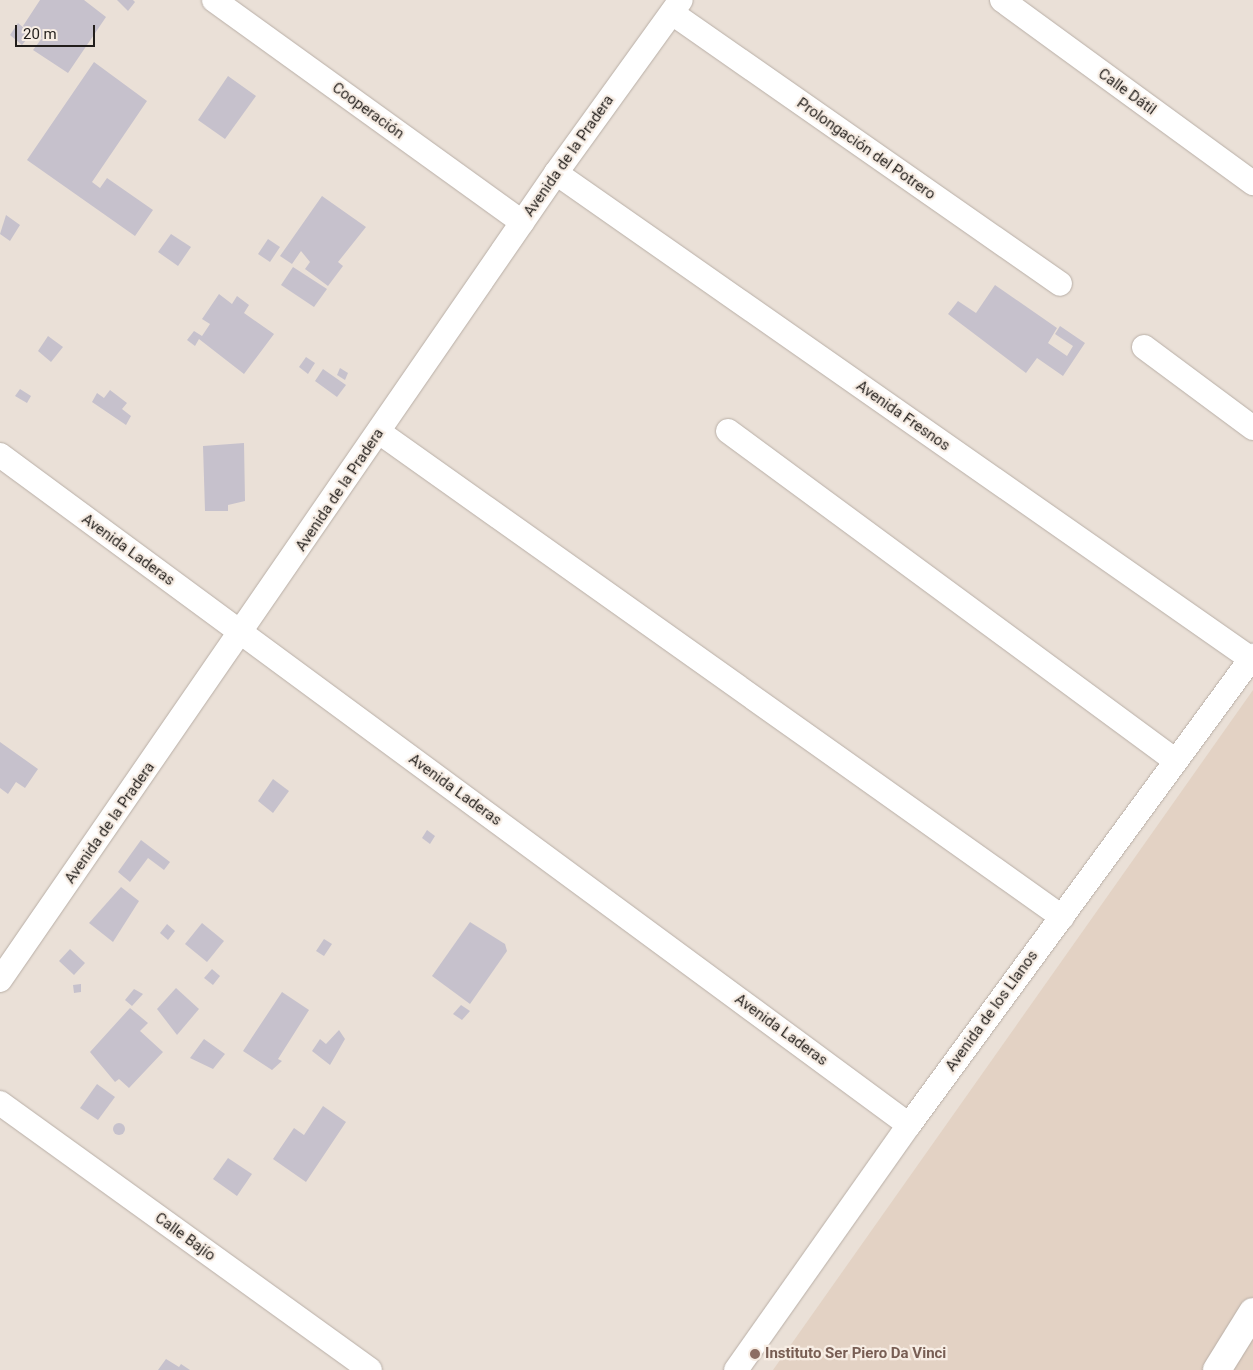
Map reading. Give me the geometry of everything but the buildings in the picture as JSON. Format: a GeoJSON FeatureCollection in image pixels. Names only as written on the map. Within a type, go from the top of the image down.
{"type":"FeatureCollection","features":[{"type":"Feature","properties":{"kind":"street","name":"Cooperación"},"geometry":{"type":"LineString","coordinates":[[214,0],[522,222]]}},
{"type":"Feature","properties":{"kind":"street","name":"Calle Dátil"},"geometry":{"type":"LineString","coordinates":[[1002,0],[1253,183]]}},
{"type":"Feature","properties":{"kind":"street","name":"Avenida de la Pradera"},"geometry":{"type":"LineString","coordinates":[[0,980],[242,634],[556,173],[677,6]]}},
{"type":"Feature","properties":{"kind":"street","name":"Prolongación del Potrero"},"geometry":{"type":"LineString","coordinates":[[677,6],[1060,284]]}},
{"type":"Feature","properties":{"kind":"street","name":"Avenida Fresnos"},"geometry":{"type":"LineString","coordinates":[[556,173],[1252,657]]}},
{"type":"Feature","properties":{"kind":"street"},"geometry":{"type":"LineString","coordinates":[[1144,347],[1253,428]]}},
{"type":"Feature","properties":{"kind":"street"},"geometry":{"type":"LineString","coordinates":[[728,431],[1176,761]]}},
{"type":"Feature","properties":{"kind":"street"},"geometry":{"type":"LineString","coordinates":[[379,432],[1062,917]]}},
{"type":"Feature","properties":{"kind":"street","name":"Avenida Laderas"},"geometry":{"type":"LineString","coordinates":[[0,455],[909,1124]]}},
{"type":"Feature","properties":{"kind":"street","name":"Avenida de los Llanos"},"geometry":{"type":"LineString","coordinates":[[736,1370],[909,1124],[1252,657]]}},
{"type":"Feature","properties":{"kind":"street","name":"Calle Bajío"},"geometry":{"type":"LineString","coordinates":[[0,1103],[370,1370]]}},
{"type":"Feature","properties":{"kind":"street"},"geometry":{"type":"LineString","coordinates":[[1217,1370],[1253,1312]]}},
{"type":"Feature","properties":{"kind":"shaded area"},"geometry":{"type":"Polygon","coordinates":[[[1253,690],[1253,1370],[773,1370],[1253,690]]]}},
{"type":"Feature","properties":{"kind":"place","name":"Instituto Ser Piero Da Vinci"},"geometry":{"type":"Point","coordinates":[755,1354]}}]}
